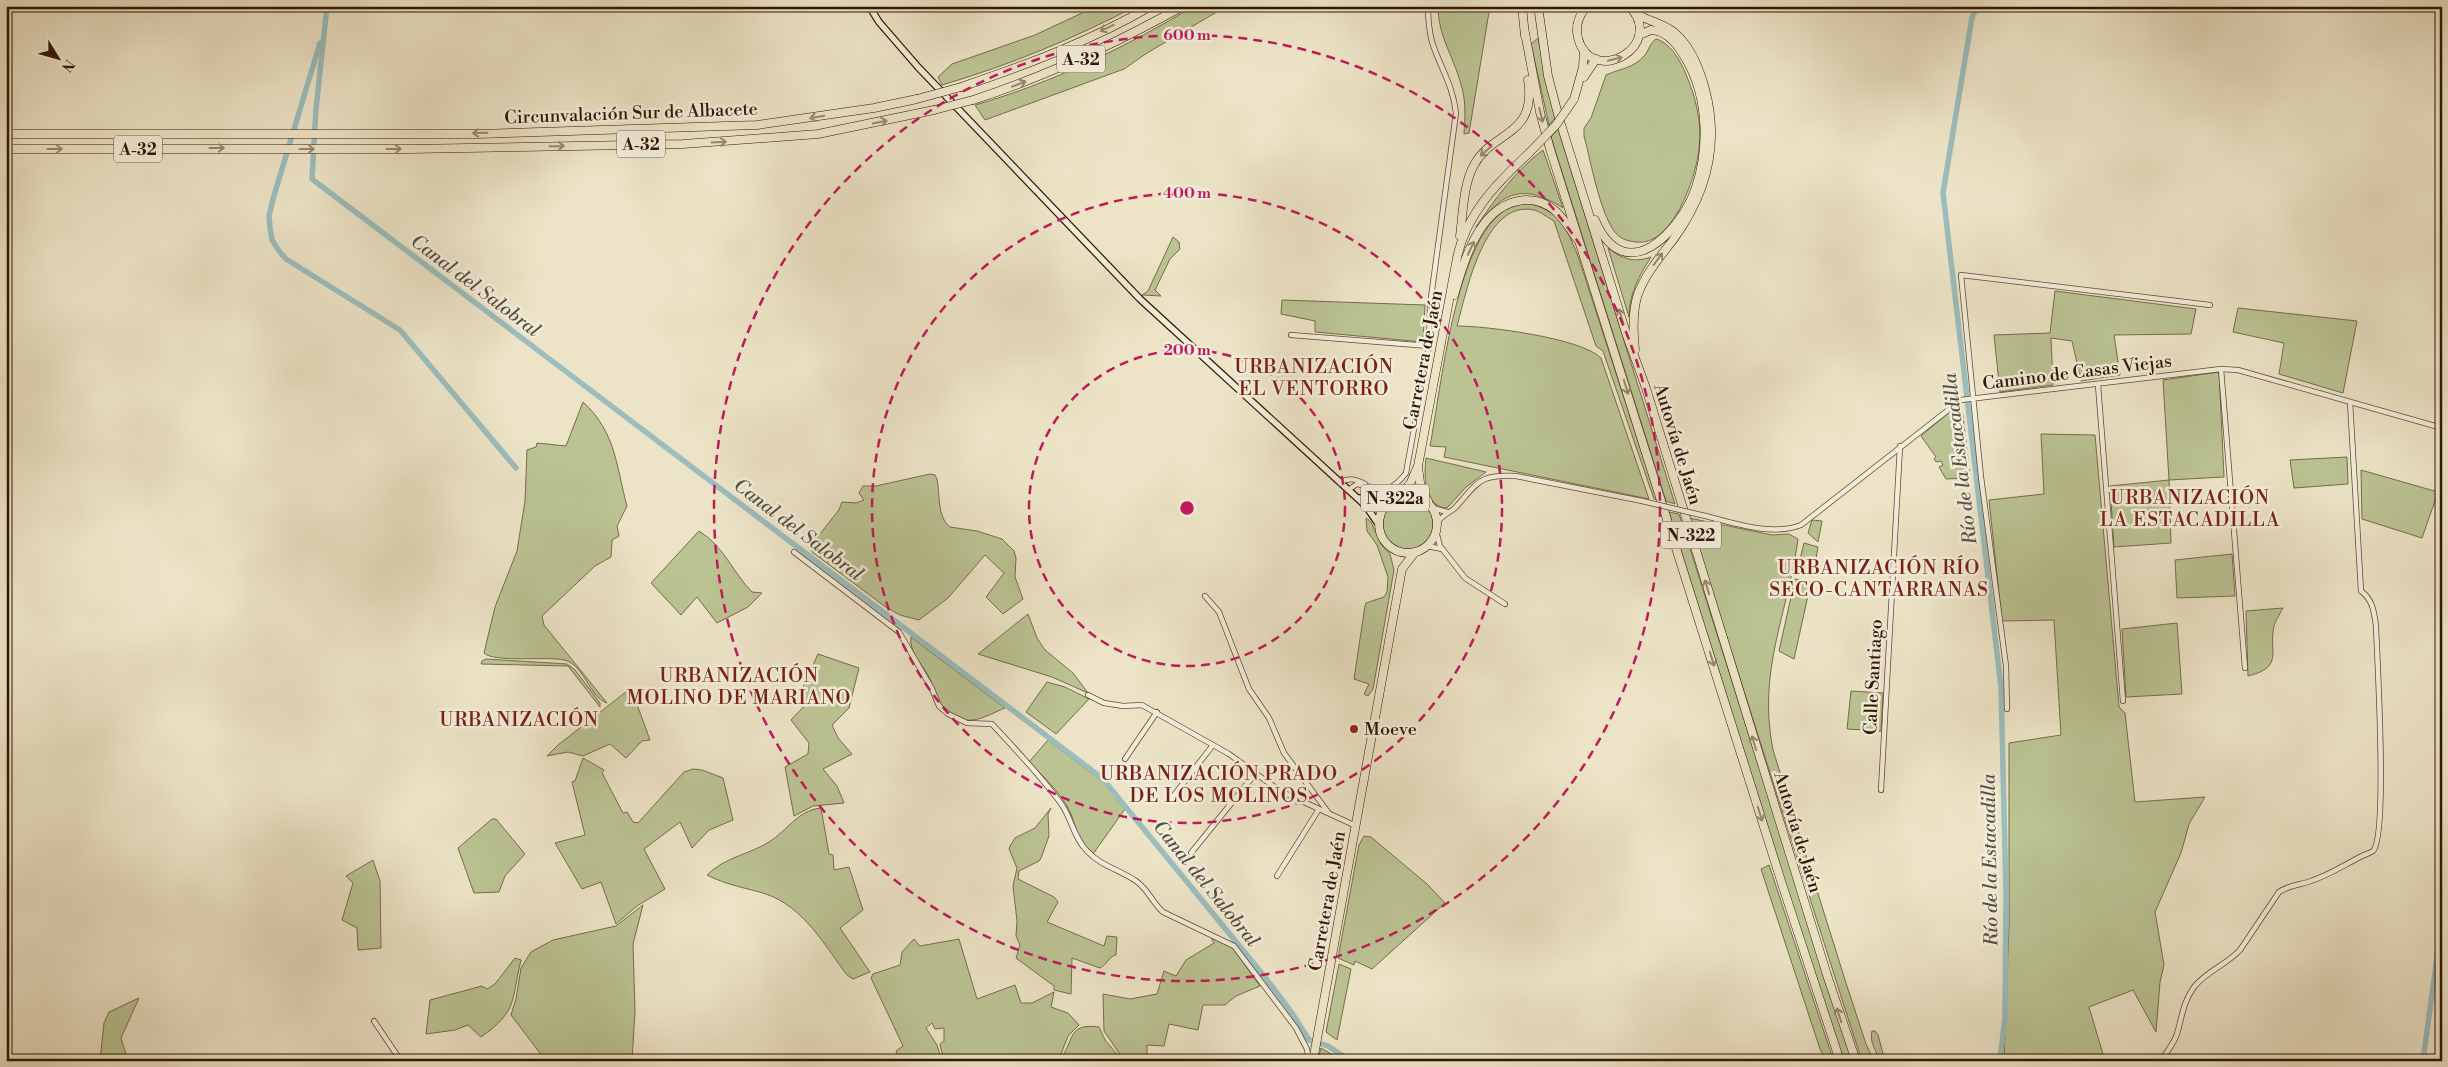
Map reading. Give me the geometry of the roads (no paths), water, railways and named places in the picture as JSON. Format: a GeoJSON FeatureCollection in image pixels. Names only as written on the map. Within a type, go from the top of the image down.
{"type":"FeatureCollection","features":[{"type":"Feature","properties":{"kind":"highway","name":"Circunvalación Sur de Albacete"},"geometry":{"type":"LineString","coordinates":[[6,134],[479,134],[757,125],[874,108],[961,87],[1014,69],[1067,47],[1151,6]]}},
{"type":"Feature","properties":{"kind":"highway","name":"Circunvalación Sur de Albacete"},"geometry":{"type":"LineString","coordinates":[[6,149],[345,149],[673,144],[757,140],[818,134],[973,100],[1066,66],[1124,39],[1183,6]]}},
{"type":"Feature","properties":{"kind":"highway","name":"N-322"},"geometry":{"type":"LineString","coordinates":[[1522,6],[1525,33]]}},
{"type":"Feature","properties":{"kind":"highway","name":"Autovía de Jaén"},"geometry":{"type":"LineString","coordinates":[[1538,6],[1548,76],[1580,186],[1646,388],[1824,966],[1856,1061]]}},
{"type":"Feature","properties":{"kind":"highway"},"geometry":{"type":"LineString","coordinates":[[1587,6],[1582,12],[1577,26],[1579,41],[1584,50],[1596,59],[1610,61],[1623,57],[1634,48],[1639,35],[1639,23],[1632,9]]}},
{"type":"Feature","properties":{"kind":"highway"},"geometry":{"type":"LineString","coordinates":[[1632,9],[1669,28],[1687,48],[1703,83],[1708,101],[1711,129],[1710,158],[1699,196],[1685,222],[1644,280],[1638,295],[1634,311],[1633,332],[1635,350],[1646,388]]}},
{"type":"Feature","properties":{"kind":"highway"},"geometry":{"type":"LineString","coordinates":[[1580,186],[1603,236],[1617,248],[1633,252],[1654,247],[1667,236],[1687,206],[1695,189],[1704,152],[1704,135],[1696,83],[1689,64],[1671,39],[1655,30],[1647,30],[1639,35]]}},
{"type":"Feature","properties":{"kind":"highway","name":"Autovía de Jaén"},"geometry":{"type":"LineString","coordinates":[[1525,33],[1540,112],[1782,884],[1840,1061]]}},
{"type":"Feature","properties":{"kind":"highway"},"geometry":{"type":"LineString","coordinates":[[1457,258],[1466,189],[1473,166],[1484,152],[1518,124],[1529,103],[1530,90],[1525,33]]}},
{"type":"Feature","properties":{"kind":"highway"},"geometry":{"type":"LineString","coordinates":[[1574,100],[1583,67],[1584,50]]}},
{"type":"Feature","properties":{"kind":"highway"},"geometry":{"type":"LineString","coordinates":[[1457,258],[1464,232],[1479,206],[1508,173],[1556,125],[1574,100],[1586,72],[1596,59]]}},
{"type":"Feature","properties":{"kind":"highway"},"geometry":{"type":"LineString","coordinates":[[1444,328],[1462,271],[1476,236],[1488,219],[1500,208],[1520,200],[1544,203],[1558,211],[1584,252]]}},
{"type":"Feature","properties":{"kind":"highway","name":"Carretera de Jaén"},"geometry":{"type":"LineString","coordinates":[[1394,498],[1410,484],[1418,466],[1457,258]]}},
{"type":"Feature","properties":{"kind":"highway","name":"Carretera de Jaén"},"geometry":{"type":"LineString","coordinates":[[1418,466],[1422,490],[1431,506]]}},
{"type":"Feature","properties":{"kind":"highway","name":"N-322a"},"geometry":{"type":"LineString","coordinates":[[1402,569],[1396,554],[1383,538],[1379,525],[1384,508],[1394,498],[1412,495],[1419,497],[1431,506],[1437,527],[1427,546]]}},
{"type":"Feature","properties":{"kind":"highway"},"geometry":{"type":"LineString","coordinates":[[1388,545],[1402,552],[1415,552],[1427,546]]}},
{"type":"Feature","properties":{"kind":"highway","name":"Carretera de Jaén"},"geometry":{"type":"LineString","coordinates":[[1314,1057],[1402,569],[1415,552]]}},
{"type":"Feature","properties":{"kind":"street"},"geometry":{"type":"LineString","coordinates":[[869,6],[903,51],[1140,299],[1348,490],[1373,515],[1379,525]]}},
{"type":"Feature","properties":{"kind":"street"},"geometry":{"type":"LineString","coordinates":[[1348,490],[1357,484],[1377,489],[1392,487],[1406,474],[1429,346],[1430,305],[1456,113],[1454,95],[1433,43],[1428,6]]}},
{"type":"Feature","properties":{"kind":"street"},"geometry":{"type":"LineString","coordinates":[[2008,709],[2006,666],[1999,622],[1973,398],[1962,275],[2210,305]]}},
{"type":"Feature","properties":{"kind":"street"},"geometry":{"type":"LineString","coordinates":[[1291,335],[1429,346]]}},
{"type":"Feature","properties":{"kind":"street"},"geometry":{"type":"LineString","coordinates":[[2221,369],[2245,668]]}},
{"type":"Feature","properties":{"kind":"street","name":"Camino de Casas Viejas"},"geometry":{"type":"LineString","coordinates":[[1437,527],[1469,489],[1479,482],[1500,475],[1516,476],[1642,501],[1768,530],[1788,530],[1801,525],[1961,400],[2221,369],[2238,370],[2442,428]]}},
{"type":"Feature","properties":{"kind":"street"},"geometry":{"type":"LineString","coordinates":[[2098,385],[2123,701]]}},
{"type":"Feature","properties":{"kind":"street"},"geometry":{"type":"LineString","coordinates":[[2163,1058],[2176,1036],[2183,1006],[2195,986],[2211,970],[2226,962],[2240,950],[2279,892],[2284,888],[2315,880],[2347,866],[2372,851],[2376,843],[2381,816],[2381,750],[2376,626],[2373,607],[2369,597],[2361,591],[2350,402]]}},
{"type":"Feature","properties":{"kind":"street","name":"Calle Santiago"},"geometry":{"type":"LineString","coordinates":[[1881,790],[1900,446]]}},
{"type":"Feature","properties":{"kind":"street"},"geometry":{"type":"LineString","coordinates":[[1340,483],[1345,479],[1352,479],[1370,487]]}},
{"type":"Feature","properties":{"kind":"street"},"geometry":{"type":"LineString","coordinates":[[1354,496],[1370,502],[1394,498]]}},
{"type":"Feature","properties":{"kind":"street"},"geometry":{"type":"LineString","coordinates":[[1431,506],[1448,512]]}},
{"type":"Feature","properties":{"kind":"street"},"geometry":{"type":"LineString","coordinates":[[1437,527],[1438,541],[1465,578],[1505,604]]}},
{"type":"Feature","properties":{"kind":"street"},"geometry":{"type":"LineString","coordinates":[[1427,546],[1444,550]]}},
{"type":"Feature","properties":{"kind":"street"},"geometry":{"type":"LineString","coordinates":[[794,552],[899,632],[932,689],[939,706],[948,714],[958,721],[992,724],[1054,794],[1069,815],[1076,836],[1086,851],[1103,865],[1133,879],[1146,888],[1154,904],[1163,912],[1234,946],[1296,1028],[1307,1049],[1309,1061]]}},
{"type":"Feature","properties":{"kind":"street"},"geometry":{"type":"LineString","coordinates":[[1205,596],[1219,612],[1249,690],[1269,718],[1284,753],[1328,813]]}},
{"type":"Feature","properties":{"kind":"street"},"geometry":{"type":"LineString","coordinates":[[1088,695],[1104,703],[1124,706],[1142,705],[1157,712],[1213,745],[1280,791],[1356,826]]}},
{"type":"Feature","properties":{"kind":"street"},"geometry":{"type":"LineString","coordinates":[[1125,759],[1157,712]]}},
{"type":"Feature","properties":{"kind":"street"},"geometry":{"type":"LineString","coordinates":[[1171,798],[1213,745]]}},
{"type":"Feature","properties":{"kind":"street"},"geometry":{"type":"LineString","coordinates":[[1191,853],[1256,774]]}},
{"type":"Feature","properties":{"kind":"street"},"geometry":{"type":"LineString","coordinates":[[1277,876],[1319,809]]}},
{"type":"Feature","properties":{"kind":"street"},"geometry":{"type":"LineString","coordinates":[[374,1021],[401,1061]]}},
{"type":"Feature","properties":{"kind":"street"},"geometry":{"type":"LineString","coordinates":[[2155,1061],[2163,1058],[2182,1061]]}},
{"type":"Feature","properties":{"kind":"street"},"geometry":{"type":"LineString","coordinates":[[740,1061],[751,1059],[759,1061]]}},
{"type":"Feature","properties":{"kind":"waterway","name":"Canal del Salobral"},"geometry":{"type":"LineString","coordinates":[[327,6],[316,109],[312,179],[1102,778],[1264,976],[1292,1013],[1309,1040],[1328,1046],[1350,1061]]}},
{"type":"Feature","properties":{"kind":"waterway","name":"Río de la Estacadilla"},"geometry":{"type":"LineString","coordinates":[[1978,6],[1972,17],[1943,193],[2001,687],[2006,893],[2005,1017],[2000,1061]]}},
{"type":"Feature","properties":{"kind":"waterway"},"geometry":{"type":"LineString","coordinates":[[320,43],[273,199],[269,216],[272,240],[286,259],[400,330],[516,468]]}},
{"type":"Feature","properties":{"kind":"waterway"},"geometry":{"type":"LineString","coordinates":[[2423,1061],[2442,920]]}},
{"type":"Feature","properties":{"kind":"place","name":"Moeve"},"geometry":{"type":"Point","coordinates":[1354,729]}},
{"type":"Feature","properties":{"kind":"district","name":"URBANIZACIÓN EL VENTORRO"},"geometry":{"type":"Point","coordinates":[1314,377]}},
{"type":"Feature","properties":{"kind":"district","name":"URBANIZACIÓN LA ESTACADILLA"},"geometry":{"type":"Point","coordinates":[2190,508]}},
{"type":"Feature","properties":{"kind":"district","name":"URBANIZACIÓN RÍO SECO-CANTARRANAS"},"geometry":{"type":"Point","coordinates":[1879,578]}},
{"type":"Feature","properties":{"kind":"district","name":"URBANIZACIÓN MOLINO DE MARIANO"},"geometry":{"type":"Point","coordinates":[739,686]}},
{"type":"Feature","properties":{"kind":"district","name":"URBANIZACIÓN"},"geometry":{"type":"Point","coordinates":[519,719]}},
{"type":"Feature","properties":{"kind":"district","name":"URBANIZACIÓN PRADO DE LOS MOLINOS"},"geometry":{"type":"Point","coordinates":[1219,784]}}]}
